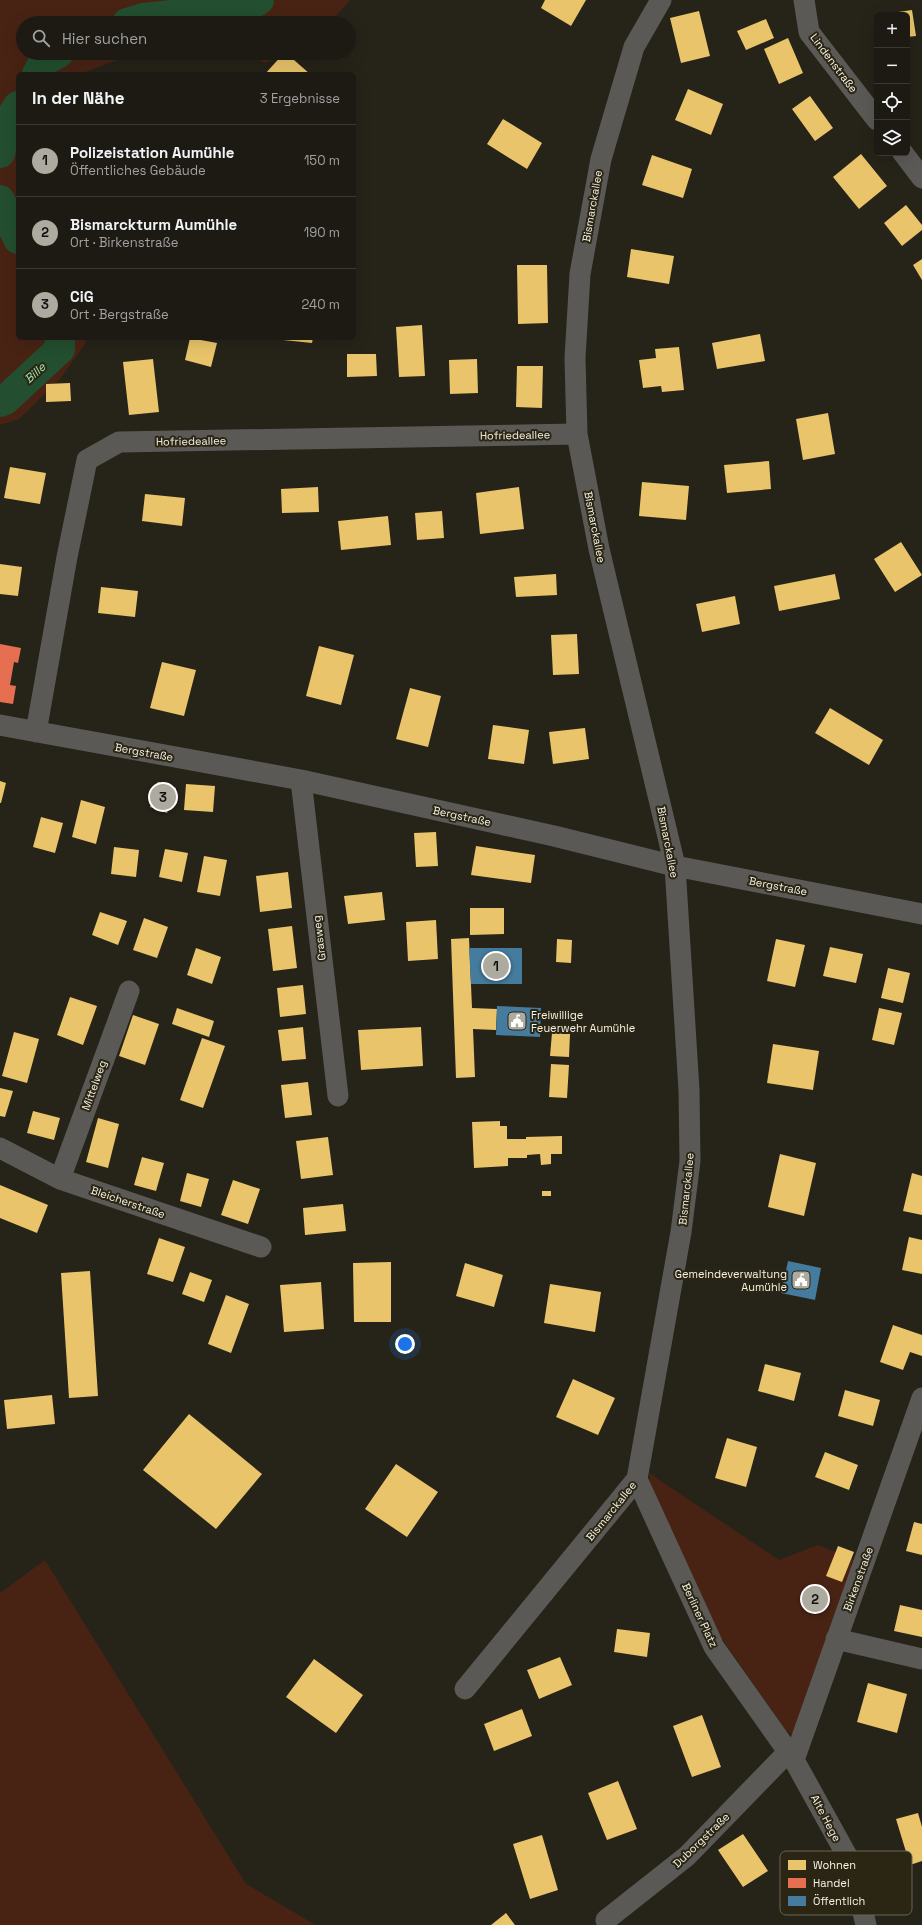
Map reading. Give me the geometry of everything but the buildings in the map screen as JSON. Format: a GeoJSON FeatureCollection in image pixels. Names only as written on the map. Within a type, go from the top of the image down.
{"type":"FeatureCollection","features":[{"type":"Feature","properties":{"kind":"street","name":"Bismarckallee"},"geometry":{"type":"LineString","coordinates":[[465,1689],[637,1479],[681,1232],[690,1161],[689,1090],[675,866],[601,556],[577,434],[575,358],[580,274],[589,216],[601,159],[634,47],[660,0]]}},
{"type":"Feature","properties":{"kind":"street","name":"Lindenstraße"},"geometry":{"type":"LineString","coordinates":[[804,0],[810,32],[874,116]]}},
{"type":"Feature","properties":{"kind":"street"},"geometry":{"type":"LineString","coordinates":[[905,156],[922,178]]}},
{"type":"Feature","properties":{"kind":"street","name":"Hofriedeallee"},"geometry":{"type":"LineString","coordinates":[[36,732],[67,557],[87,460],[119,442],[577,434]]}},
{"type":"Feature","properties":{"kind":"street","name":"Bergstraße"},"geometry":{"type":"LineString","coordinates":[[0,725],[301,780],[554,836],[675,866],[922,914]]}},
{"type":"Feature","properties":{"kind":"street","name":"Grasweg"},"geometry":{"type":"LineString","coordinates":[[301,780],[338,1096]]}},
{"type":"Feature","properties":{"kind":"street","name":"Mittelweg"},"geometry":{"type":"LineString","coordinates":[[60,1180],[128,991]]}},
{"type":"Feature","properties":{"kind":"street","name":"Bleicherstraße"},"geometry":{"type":"LineString","coordinates":[[0,1148],[60,1180],[261,1247]]}},
{"type":"Feature","properties":{"kind":"street","name":"Birkenstraße"},"geometry":{"type":"LineString","coordinates":[[792,1755],[836,1639],[922,1398]]}},
{"type":"Feature","properties":{"kind":"street","name":"Berliner Platz"},"geometry":{"type":"LineString","coordinates":[[637,1479],[714,1647],[792,1755]]}},
{"type":"Feature","properties":{"kind":"street"},"geometry":{"type":"LineString","coordinates":[[836,1639],[922,1659]]}},
{"type":"Feature","properties":{"kind":"street","name":"Duborgstraße"},"geometry":{"type":"LineString","coordinates":[[606,1920],[687,1856],[792,1755]]}},
{"type":"Feature","properties":{"kind":"street","name":"Alte Hege"},"geometry":{"type":"LineString","coordinates":[[792,1755],[844,1851]]}},
{"type":"Feature","properties":{"kind":"street","name":"Alte Hege"},"geometry":{"type":"LineString","coordinates":[[864,1915],[866,1925]]}},
{"type":"Feature","properties":{"kind":"shaded area"},"geometry":{"type":"Polygon","coordinates":[[[0,0],[350,0],[336,16],[16,16],[16,60],[117,60],[85,72],[16,72],[16,340],[86,340],[60,379],[19,419],[0,425],[0,0]]]}},
{"type":"Feature","properties":{"kind":"shaded area"},"geometry":{"type":"Polygon","coordinates":[[[260,60],[272,60],[265,63],[260,60]]]}},
{"type":"Feature","properties":{"kind":"shaded area"},"geometry":{"type":"Polygon","coordinates":[[[649,1473],[779,1560],[818,1545],[855,1560],[793,1736],[784,1728],[718,1633],[651,1490],[649,1473]]]}},
{"type":"Feature","properties":{"kind":"shaded area"},"geometry":{"type":"Polygon","coordinates":[[[45,1560],[246,1884],[316,1925],[0,1925],[0,1593],[45,1560]]]}},
{"type":"Feature","properties":{"kind":"waterway","name":"Bille"},"geometry":{"type":"LineString","coordinates":[[162,16],[206,11],[244,10],[259,0]]}},
{"type":"Feature","properties":{"kind":"waterway","name":"Bille"},"geometry":{"type":"LineString","coordinates":[[38,72],[46,60]]}},
{"type":"Feature","properties":{"kind":"waterway","name":"Bille"},"geometry":{"type":"LineString","coordinates":[[0,153],[8,122],[16,109]]}},
{"type":"Feature","properties":{"kind":"waterway","name":"Bille"},"geometry":{"type":"LineString","coordinates":[[0,200],[16,235]]}},
{"type":"Feature","properties":{"kind":"waterway","name":"Bille"},"geometry":{"type":"LineString","coordinates":[[0,402],[5,400],[60,349],[60,340]]}},
{"type":"Feature","properties":{"kind":"place","name":"CiG"},"geometry":{"type":"Point","coordinates":[163,797]}},
{"type":"Feature","properties":{"kind":"place","name":"Polizeistation Aumühle"},"geometry":{"type":"Point","coordinates":[496,966]}},
{"type":"Feature","properties":{"kind":"place","name":"Freiwillige Feuerwehr Aumühle"},"geometry":{"type":"Point","coordinates":[517,1021]}},
{"type":"Feature","properties":{"kind":"place","name":"Gemeindeverwaltung Aumühle"},"geometry":{"type":"Point","coordinates":[801,1280]}},
{"type":"Feature","properties":{"kind":"place","name":"Bismarckturm Aumühle"},"geometry":{"type":"Point","coordinates":[815,1599]}}]}
